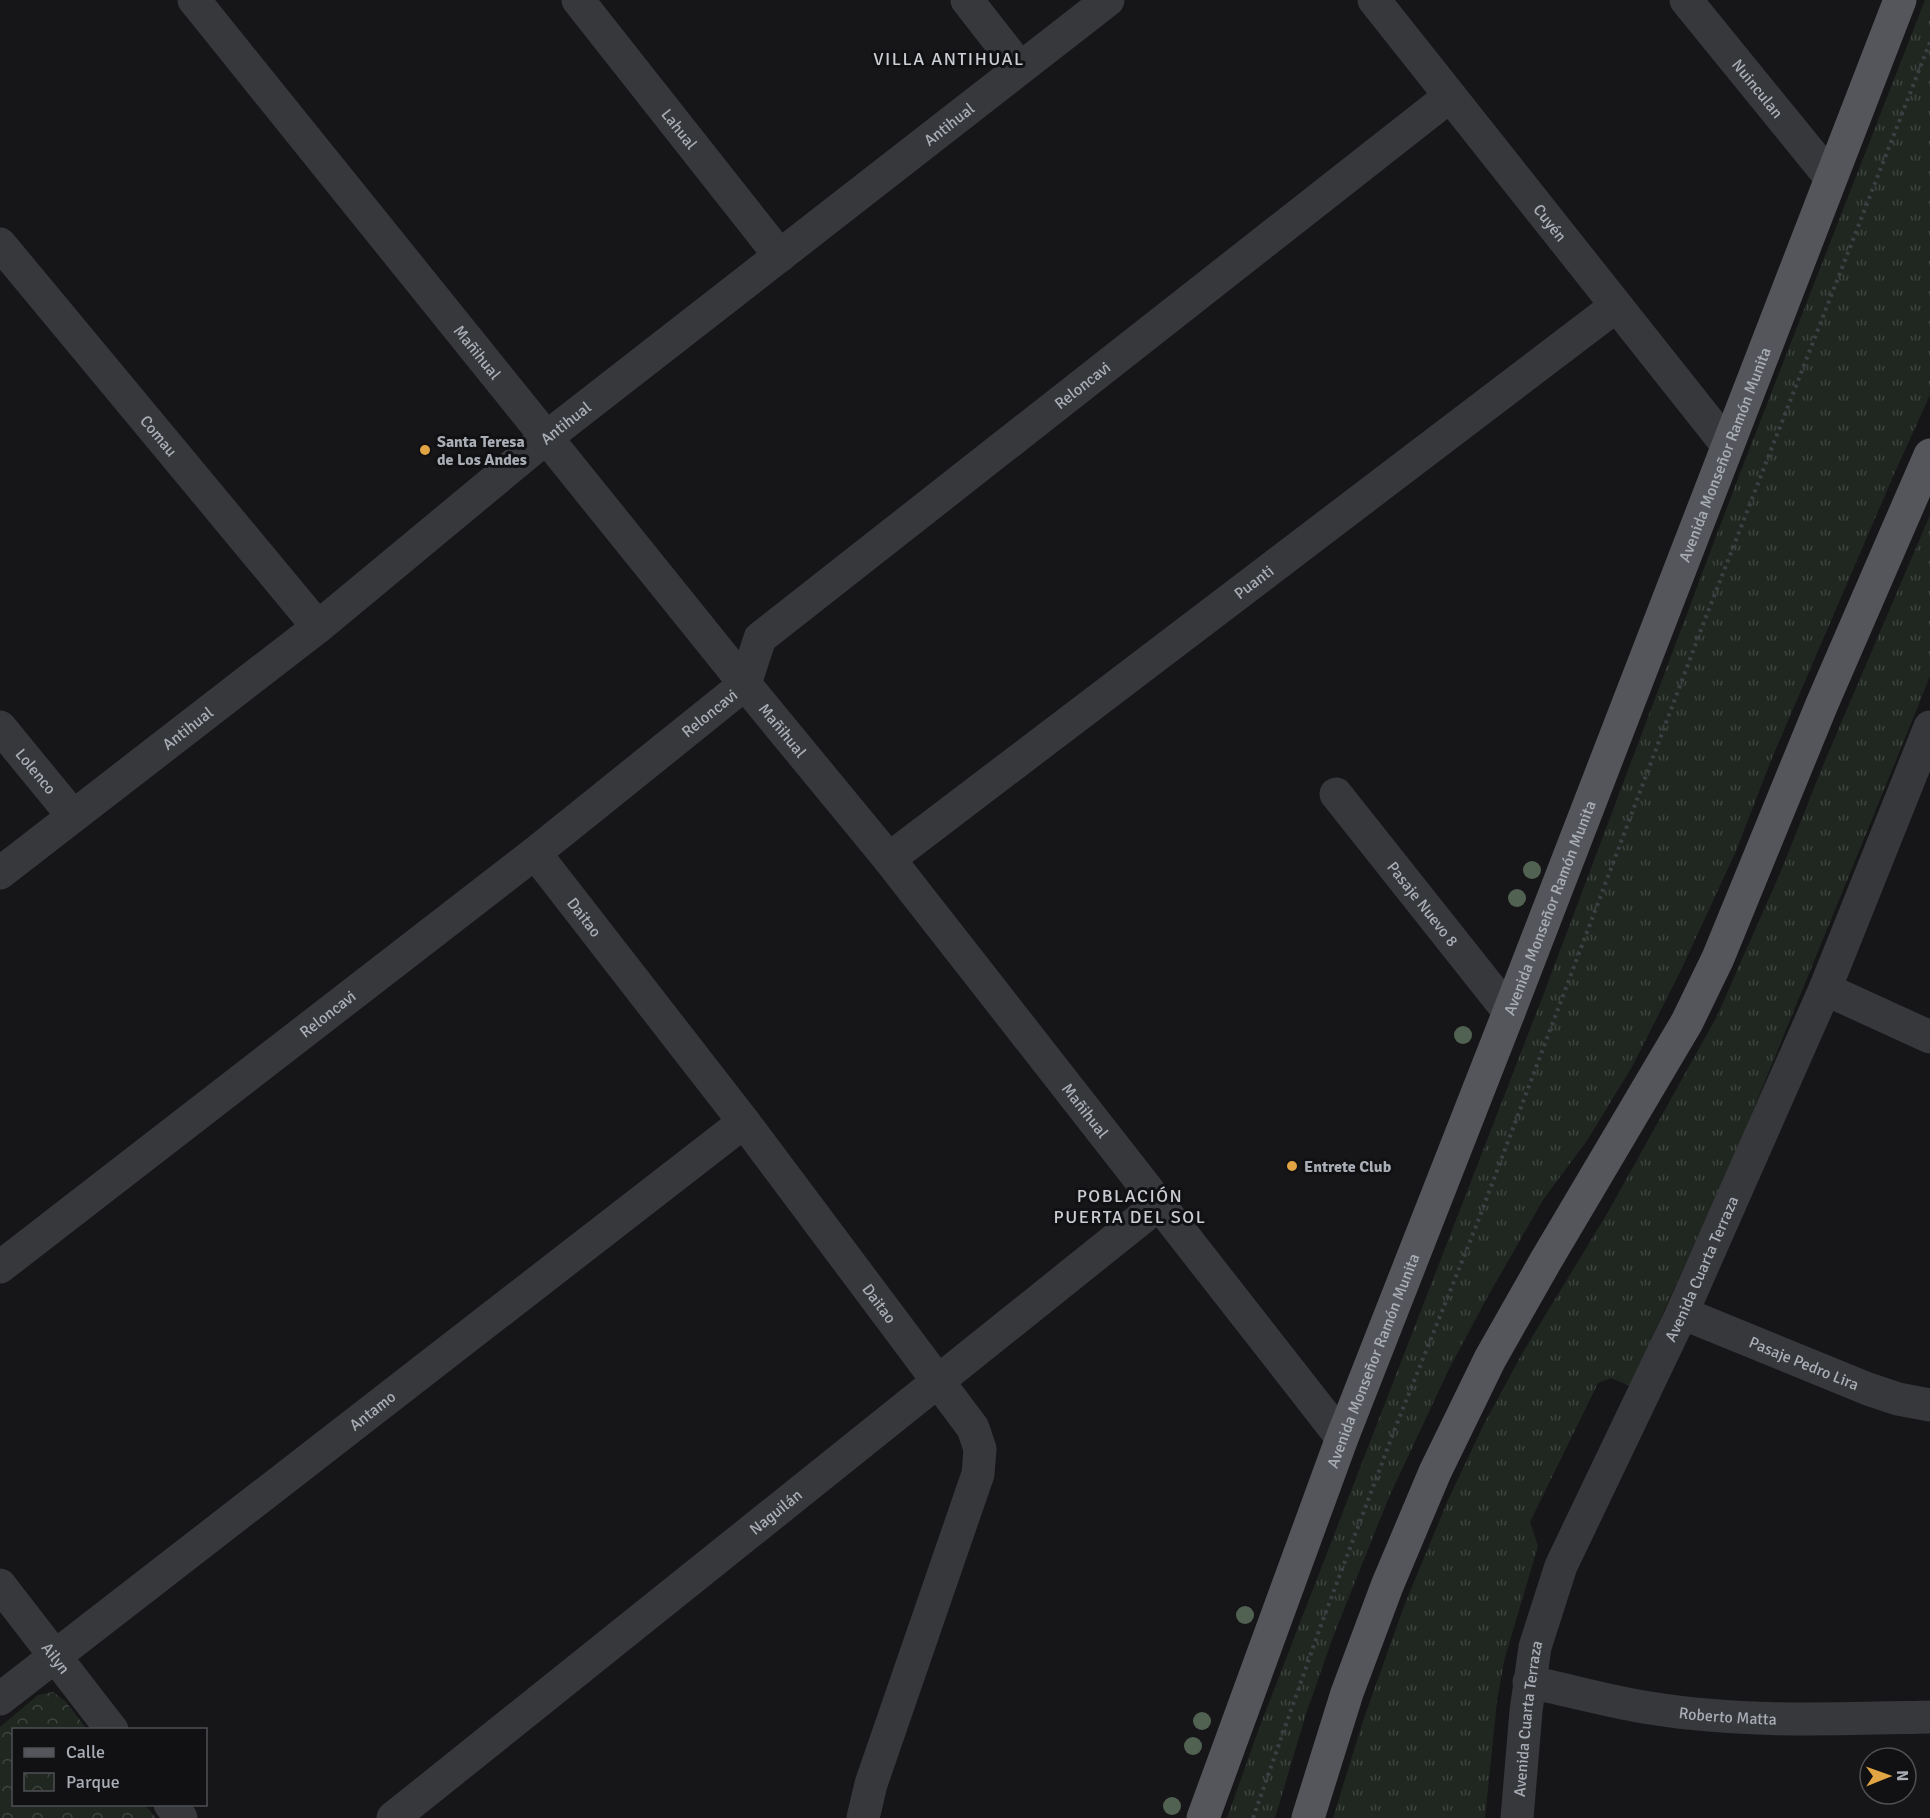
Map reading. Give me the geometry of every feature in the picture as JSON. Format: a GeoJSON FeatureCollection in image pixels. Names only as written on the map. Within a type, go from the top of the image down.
{"type":"FeatureCollection","features":[{"type":"Feature","properties":{"kind":"main road","name":"Avenida Monseñor Ramón Munita"},"geometry":{"type":"LineString","coordinates":[[1203,1818],[1342,1438],[1900,0]]}},
{"type":"Feature","properties":{"kind":"main road"},"geometry":{"type":"LineString","coordinates":[[1308,1818],[1347,1693],[1387,1586],[1435,1472],[1490,1359],[1687,1022],[1718,958],[1822,704],[1930,455]]}},
{"type":"Feature","properties":{"kind":"street","name":"Mañihual"},"geometry":{"type":"LineString","coordinates":[[194,0],[745,684],[889,859],[1342,1438]]}},
{"type":"Feature","properties":{"kind":"street","name":"Lahual"},"geometry":{"type":"LineString","coordinates":[[578,0],[780,255]]}},
{"type":"Feature","properties":{"kind":"street"},"geometry":{"type":"LineString","coordinates":[[967,0],[1020,68]]}},
{"type":"Feature","properties":{"kind":"street","name":"Antihual"},"geometry":{"type":"LineString","coordinates":[[0,873],[318,627],[547,437],[1108,0]]}},
{"type":"Feature","properties":{"kind":"street","name":"Cuyén"},"geometry":{"type":"LineString","coordinates":[[1374,0],[1727,445]]}},
{"type":"Feature","properties":{"kind":"street","name":"Nuinculan"},"geometry":{"type":"LineString","coordinates":[[1686,0],[1830,177]]}},
{"type":"Feature","properties":{"kind":"street","name":"Reloncavi"},"geometry":{"type":"LineString","coordinates":[[0,1268],[535,853],[745,684],[760,638],[1450,96]]}},
{"type":"Feature","properties":{"kind":"street","name":"Comau"},"geometry":{"type":"LineString","coordinates":[[0,243],[318,627]]}},
{"type":"Feature","properties":{"kind":"street","name":"Puanti"},"geometry":{"type":"LineString","coordinates":[[889,859],[1616,306]]}},
{"type":"Feature","properties":{"kind":"street","name":"Lolenco"},"geometry":{"type":"LineString","coordinates":[[0,727],[73,816]]}},
{"type":"Feature","properties":{"kind":"street","name":"Avenida Cuarta Terraza"},"geometry":{"type":"LineString","coordinates":[[1516,1818],[1529,1682],[1535,1647],[1561,1566],[1682,1313],[1825,989],[1930,727]]}},
{"type":"Feature","properties":{"kind":"street","name":"Pasaje Nuevo 8"},"geometry":{"type":"LineString","coordinates":[[1336,794],[1509,1012]]}},
{"type":"Feature","properties":{"kind":"street","name":"Daitao"},"geometry":{"type":"LineString","coordinates":[[535,853],[744,1122],[973,1428],[980,1449],[978,1474],[871,1784],[863,1818]]}},
{"type":"Feature","properties":{"kind":"street"},"geometry":{"type":"LineString","coordinates":[[1825,989],[1930,1037]]}},
{"type":"Feature","properties":{"kind":"street","name":"Antamo"},"geometry":{"type":"LineString","coordinates":[[0,1699],[744,1122]]}},
{"type":"Feature","properties":{"kind":"street","name":"Naguilán"},"geometry":{"type":"LineString","coordinates":[[393,1818],[1158,1205]]}},
{"type":"Feature","properties":{"kind":"street","name":"Pasaje Pedro Lira"},"geometry":{"type":"LineString","coordinates":[[1682,1313],[1868,1389],[1898,1399],[1930,1405]]}},
{"type":"Feature","properties":{"kind":"street","name":"Ailyn"},"geometry":{"type":"LineString","coordinates":[[0,1585],[110,1728]]}},
{"type":"Feature","properties":{"kind":"street","name":"Roberto Matta"},"geometry":{"type":"LineString","coordinates":[[1529,1682],[1650,1708],[1711,1715],[1772,1718],[1930,1717]]}},
{"type":"Feature","properties":{"kind":"street"},"geometry":{"type":"LineString","coordinates":[[172,1806],[181,1818]]}},
{"type":"Feature","properties":{"kind":"path"},"geometry":{"type":"LineString","coordinates":[[1253,1818],[1310,1656],[1392,1437],[1475,1229],[1704,622],[1930,42]]}},
{"type":"Feature","properties":{"kind":"green space"},"geometry":{"type":"Polygon","coordinates":[[[1925,0],[1930,0],[1930,395],[1772,758],[1736,851],[1682,968],[1633,1065],[1588,1139],[1543,1200],[1488,1296],[1449,1369],[1389,1497],[1333,1637],[1306,1714],[1275,1818],[1227,1818],[1258,1731],[1544,993],[1740,473],[1925,0]]]}},
{"type":"Feature","properties":{"kind":"green space"},"geometry":{"type":"Polygon","coordinates":[[[1930,515],[1930,676],[1737,1150],[1630,1386],[1611,1378],[1598,1383],[1530,1522],[1538,1546],[1504,1661],[1497,1701],[1485,1818],[1333,1818],[1363,1721],[1404,1606],[1448,1500],[1483,1426],[1523,1352],[1608,1212],[1717,1016],[1781,871],[1824,763],[1930,515]]]}},
{"type":"Feature","properties":{"kind":"green space"},"geometry":{"type":"Polygon","coordinates":[[[53,1692],[65,1701],[86,1728],[12,1728],[12,1806],[146,1806],[156,1818],[0,1818],[0,1727],[38,1695],[53,1692]]]}},
{"type":"Feature","properties":{"kind":"place","name":"Santa Teresa de Los Andes"},"geometry":{"type":"Point","coordinates":[425,450]}},
{"type":"Feature","properties":{"kind":"place","name":"Entrete Club"},"geometry":{"type":"Point","coordinates":[1292,1166]}},
{"type":"Feature","properties":{"kind":"district","name":"VILLA ANTIHUAL"},"geometry":{"type":"Point","coordinates":[949,59]}},
{"type":"Feature","properties":{"kind":"district","name":"POBLACIÓN PUERTA DEL SOL"},"geometry":{"type":"Point","coordinates":[1130,1206]}}]}
